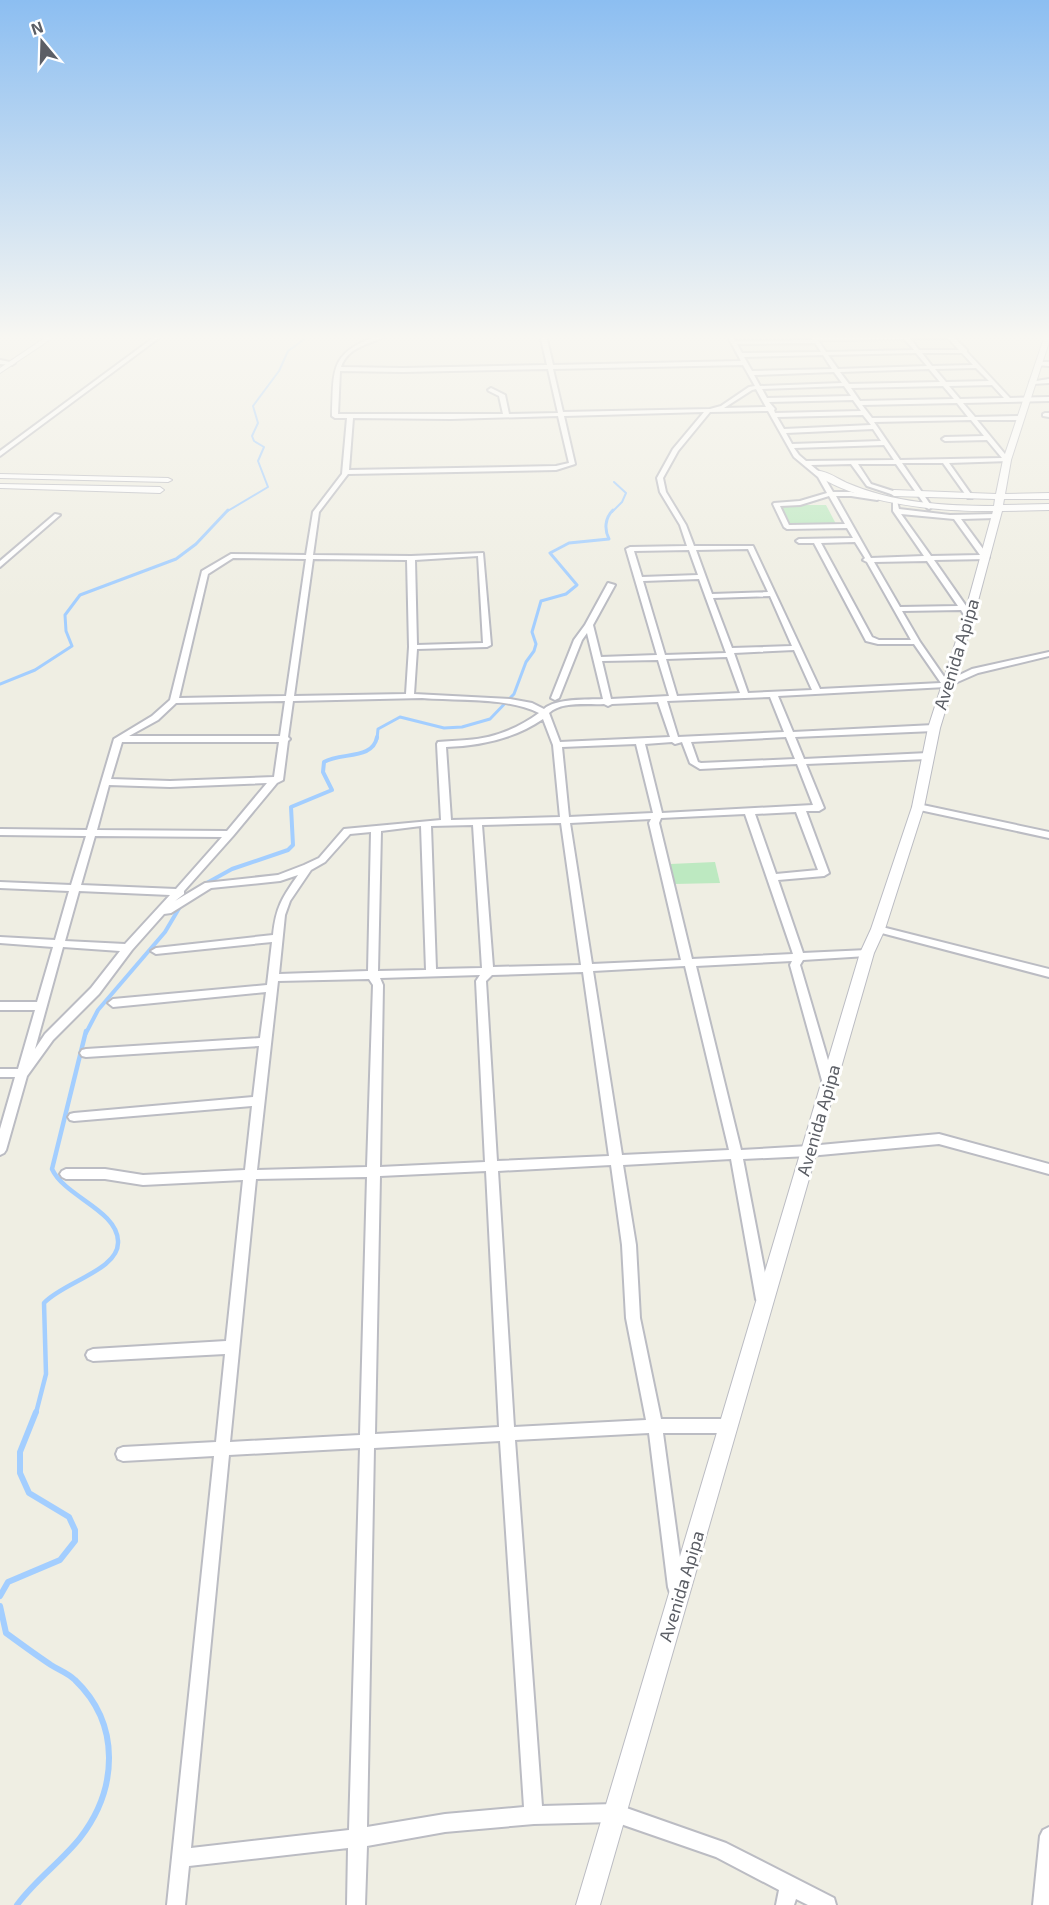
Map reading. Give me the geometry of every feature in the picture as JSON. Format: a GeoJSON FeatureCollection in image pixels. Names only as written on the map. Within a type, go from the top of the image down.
{"type":"FeatureCollection","features":[{"type":"Feature","properties":{"kind":"street"},"geometry":{"type":"LineString","coordinates":[[0,454],[41,424]]}},
{"type":"Feature","properties":{"kind":"street"},"geometry":{"type":"LineString","coordinates":[[24,1073],[49,1036],[95,991],[128,948],[180,892],[273,782],[280,777],[316,512],[345,472],[349,424]]}},
{"type":"Feature","properties":{"kind":"street"},"geometry":{"type":"LineString","coordinates":[[345,472],[568,466],[572,464],[562,424]]}},
{"type":"Feature","properties":{"kind":"street"},"geometry":{"type":"LineString","coordinates":[[697,424],[675,450],[660,478],[661,486],[683,525],[745,695]]}},
{"type":"Feature","properties":{"kind":"street"},"geometry":{"type":"LineString","coordinates":[[779,424],[796,456],[817,472],[843,486],[878,498],[895,507],[957,518],[1049,507]]}},
{"type":"Feature","properties":{"kind":"street"},"geometry":{"type":"LineString","coordinates":[[874,424],[929,507]]}},
{"type":"Feature","properties":{"kind":"street"},"geometry":{"type":"LineString","coordinates":[[977,424],[1007,460]]}},
{"type":"Feature","properties":{"kind":"street","name":"Avenida Apipa"},"geometry":{"type":"LineString","coordinates":[[588,1905],[867,953],[878,929],[918,807],[934,728],[969,616],[1001,497],[1007,460],[1018,424]]}},
{"type":"Feature","properties":{"kind":"street"},"geometry":{"type":"LineString","coordinates":[[783,431],[876,427]]}},
{"type":"Feature","properties":{"kind":"street"},"geometry":{"type":"LineString","coordinates":[[945,439],[989,438]]}},
{"type":"Feature","properties":{"kind":"street"},"geometry":{"type":"LineString","coordinates":[[790,446],[887,443]]}},
{"type":"Feature","properties":{"kind":"street"},"geometry":{"type":"LineString","coordinates":[[805,463],[1007,460]]}},
{"type":"Feature","properties":{"kind":"street"},"geometry":{"type":"LineString","coordinates":[[945,461],[970,497]]}},
{"type":"Feature","properties":{"kind":"street"},"geometry":{"type":"LineString","coordinates":[[853,462],[866,483],[894,493],[970,497],[1049,496]]}},
{"type":"Feature","properties":{"kind":"street"},"geometry":{"type":"LineString","coordinates":[[817,472],[916,642],[946,685]]}},
{"type":"Feature","properties":{"kind":"street"},"geometry":{"type":"LineString","coordinates":[[0,476],[168,480]]}},
{"type":"Feature","properties":{"kind":"street"},"geometry":{"type":"LineString","coordinates":[[0,486],[160,490]]}},
{"type":"Feature","properties":{"kind":"street"},"geometry":{"type":"LineString","coordinates":[[848,526],[786,527],[776,504],[800,504],[830,494],[878,498]]}},
{"type":"Feature","properties":{"kind":"street"},"geometry":{"type":"LineString","coordinates":[[895,507],[997,512]]}},
{"type":"Feature","properties":{"kind":"street"},"geometry":{"type":"LineString","coordinates":[[895,507],[969,616]]}},
{"type":"Feature","properties":{"kind":"street"},"geometry":{"type":"LineString","coordinates":[[0,565],[57,515]]}},
{"type":"Feature","properties":{"kind":"street"},"geometry":{"type":"LineString","coordinates":[[957,518],[984,557]]}},
{"type":"Feature","properties":{"kind":"street"},"geometry":{"type":"LineString","coordinates":[[799,541],[856,540]]}},
{"type":"Feature","properties":{"kind":"street"},"geometry":{"type":"LineString","coordinates":[[817,541],[869,639],[878,642],[916,642]]}},
{"type":"Feature","properties":{"kind":"street"},"geometry":{"type":"LineString","coordinates":[[674,699],[630,549],[668,546],[751,547],[817,692]]}},
{"type":"Feature","properties":{"kind":"street"},"geometry":{"type":"LineString","coordinates":[[0,1148],[24,1073],[74,888],[118,739],[154,718],[174,700],[205,573],[231,556],[411,558],[481,554],[487,645],[413,647]]}},
{"type":"Feature","properties":{"kind":"street"},"geometry":{"type":"LineString","coordinates":[[867,560],[984,557]]}},
{"type":"Feature","properties":{"kind":"street"},"geometry":{"type":"LineString","coordinates":[[410,696],[413,647],[411,558]]}},
{"type":"Feature","properties":{"kind":"street"},"geometry":{"type":"LineString","coordinates":[[638,579],[701,577]]}},
{"type":"Feature","properties":{"kind":"street"},"geometry":{"type":"LineString","coordinates":[[555,698],[578,640],[589,625],[610,585]]}},
{"type":"Feature","properties":{"kind":"street"},"geometry":{"type":"LineString","coordinates":[[708,596],[772,594]]}},
{"type":"Feature","properties":{"kind":"street"},"geometry":{"type":"LineString","coordinates":[[897,609],[962,608]]}},
{"type":"Feature","properties":{"kind":"street"},"geometry":{"type":"LineString","coordinates":[[589,625],[608,703]]}},
{"type":"Feature","properties":{"kind":"street"},"geometry":{"type":"LineString","coordinates":[[597,659],[661,658],[796,648]]}},
{"type":"Feature","properties":{"kind":"street"},"geometry":{"type":"LineString","coordinates":[[446,822],[441,744],[472,744],[490,741],[530,725],[551,707],[560,704],[946,685],[975,671],[1049,654]]}},
{"type":"Feature","properties":{"kind":"street"},"geometry":{"type":"LineString","coordinates":[[151,923],[201,887],[280,879],[307,868],[321,860],[347,831],[376,829],[391,825],[446,822],[565,820],[819,808],[774,694]]}},
{"type":"Feature","properties":{"kind":"street"},"geometry":{"type":"LineString","coordinates":[[174,700],[291,700],[410,696],[510,701],[529,705],[546,713],[557,745],[565,820],[629,1245],[633,1318],[655,1426],[677,1596]]}},
{"type":"Feature","properties":{"kind":"street"},"geometry":{"type":"LineString","coordinates":[[662,700],[675,741]]}},
{"type":"Feature","properties":{"kind":"street"},"geometry":{"type":"LineString","coordinates":[[557,745],[934,728]]}},
{"type":"Feature","properties":{"kind":"street"},"geometry":{"type":"LineString","coordinates":[[118,739],[286,739]]}},
{"type":"Feature","properties":{"kind":"street"},"geometry":{"type":"LineString","coordinates":[[686,740],[695,765],[928,756]]}},
{"type":"Feature","properties":{"kind":"street"},"geometry":{"type":"LineString","coordinates":[[640,742],[658,815],[654,823],[687,961],[692,968],[736,1155],[764,1306]]}},
{"type":"Feature","properties":{"kind":"street"},"geometry":{"type":"LineString","coordinates":[[106,782],[273,782]]}},
{"type":"Feature","properties":{"kind":"street"},"geometry":{"type":"LineString","coordinates":[[918,807],[1049,835]]}},
{"type":"Feature","properties":{"kind":"street"},"geometry":{"type":"LineString","coordinates":[[772,877],[825,873],[800,808]]}},
{"type":"Feature","properties":{"kind":"street"},"geometry":{"type":"LineString","coordinates":[[749,811],[799,956],[795,965],[829,1084]]}},
{"type":"Feature","properties":{"kind":"street"},"geometry":{"type":"LineString","coordinates":[[477,822],[488,972],[481,981],[490,1166],[534,1815]]}},
{"type":"Feature","properties":{"kind":"street"},"geometry":{"type":"LineString","coordinates":[[426,823],[431,974]]}},
{"type":"Feature","properties":{"kind":"street"},"geometry":{"type":"LineString","coordinates":[[356,1905],[378,985],[373,975],[376,829]]}},
{"type":"Feature","properties":{"kind":"street"},"geometry":{"type":"LineString","coordinates":[[0,832],[230,834]]}},
{"type":"Feature","properties":{"kind":"street"},"geometry":{"type":"LineString","coordinates":[[176,1905],[250,1176],[278,938],[282,908],[307,868]]}},
{"type":"Feature","properties":{"kind":"street"},"geometry":{"type":"LineString","coordinates":[[0,885],[180,892]]}},
{"type":"Feature","properties":{"kind":"street"},"geometry":{"type":"LineString","coordinates":[[878,929],[1049,973]]}},
{"type":"Feature","properties":{"kind":"street"},"geometry":{"type":"LineString","coordinates":[[156,951],[278,938]]}},
{"type":"Feature","properties":{"kind":"street"},"geometry":{"type":"LineString","coordinates":[[0,940],[128,948]]}},
{"type":"Feature","properties":{"kind":"street"},"geometry":{"type":"LineString","coordinates":[[113,1003],[273,983],[373,975],[589,968],[867,953]]}},
{"type":"Feature","properties":{"kind":"street"},"geometry":{"type":"LineString","coordinates":[[0,1006],[41,1006]]}},
{"type":"Feature","properties":{"kind":"street"},"geometry":{"type":"LineString","coordinates":[[86,1053],[265,1042]]}},
{"type":"Feature","properties":{"kind":"street"},"geometry":{"type":"LineString","coordinates":[[0,1074],[24,1073]]}},
{"type":"Feature","properties":{"kind":"street"},"geometry":{"type":"LineString","coordinates":[[74,1117],[258,1101]]}},
{"type":"Feature","properties":{"kind":"street"},"geometry":{"type":"LineString","coordinates":[[66,1174],[105,1174],[143,1180],[228,1174],[250,1176],[373,1172],[809,1151],[939,1139],[1049,1169]]}},
{"type":"Feature","properties":{"kind":"street"},"geometry":{"type":"LineString","coordinates":[[93,1355],[233,1347]]}},
{"type":"Feature","properties":{"kind":"street"},"geometry":{"type":"LineString","coordinates":[[123,1454],[655,1426],[729,1426]]}},
{"type":"Feature","properties":{"kind":"street"},"geometry":{"type":"LineString","coordinates":[[181,1858],[358,1838],[445,1824],[534,1815],[615,1813],[720,1849],[787,1896],[827,1905]]}},
{"type":"Feature","properties":{"kind":"street"},"geometry":{"type":"LineString","coordinates":[[1042,1905],[1049,1836]]}},
{"type":"Feature","properties":{"kind":"green space"},"geometry":{"type":"Polygon","coordinates":[[[781,505],[826,505],[836,524],[790,525],[781,505]]]}},
{"type":"Feature","properties":{"kind":"green space"},"geometry":{"type":"Polygon","coordinates":[[[715,862],[720,883],[674,884],[670,864],[715,862]]]}},
{"type":"Feature","properties":{"kind":"waterway"},"geometry":{"type":"LineString","coordinates":[[226,512],[268,487],[258,461],[264,447],[254,441],[252,436],[258,424]]}},
{"type":"Feature","properties":{"kind":"waterway"},"geometry":{"type":"LineString","coordinates":[[612,512],[622,502],[626,493],[614,482]]}},
{"type":"Feature","properties":{"kind":"waterway"},"geometry":{"type":"LineString","coordinates":[[377,739],[378,729],[400,717],[444,728],[462,727],[490,719],[514,694],[526,662],[534,651],[536,644],[532,632],[541,601],[566,594],[577,585],[550,553],[569,543],[609,539],[606,524],[613,510]]}},
{"type":"Feature","properties":{"kind":"waterway"},"geometry":{"type":"LineString","coordinates":[[0,684],[35,670],[72,646],[66,631],[65,615],[80,595],[176,559],[196,544],[226,512]]}},
{"type":"Feature","properties":{"kind":"waterway"},"geometry":{"type":"LineString","coordinates":[[196,889],[232,869],[288,850],[293,845],[291,807],[332,790],[323,772],[324,762],[363,752],[374,744],[377,737]]}},
{"type":"Feature","properties":{"kind":"waterway"},"geometry":{"type":"LineString","coordinates":[[86,1033],[98,1010],[165,932],[181,905]]}},
{"type":"Feature","properties":{"kind":"waterway"},"geometry":{"type":"LineString","coordinates":[[36,1413],[46,1374],[44,1303],[110,1260],[116,1251],[118,1241],[109,1221],[68,1188],[52,1169],[86,1031]]}},
{"type":"Feature","properties":{"kind":"waterway"},"geometry":{"type":"LineString","coordinates":[[0,1596],[8,1582],[60,1560],[75,1541],[75,1530],[69,1517],[29,1493],[20,1473],[20,1452],[36,1412]]}},
{"type":"Feature","properties":{"kind":"waterway"},"geometry":{"type":"LineString","coordinates":[[0,1606],[6,1633],[66,1673],[90,1697],[101,1716],[107,1736],[109,1757],[102,1799],[93,1819],[73,1847],[17,1905]]}}]}
